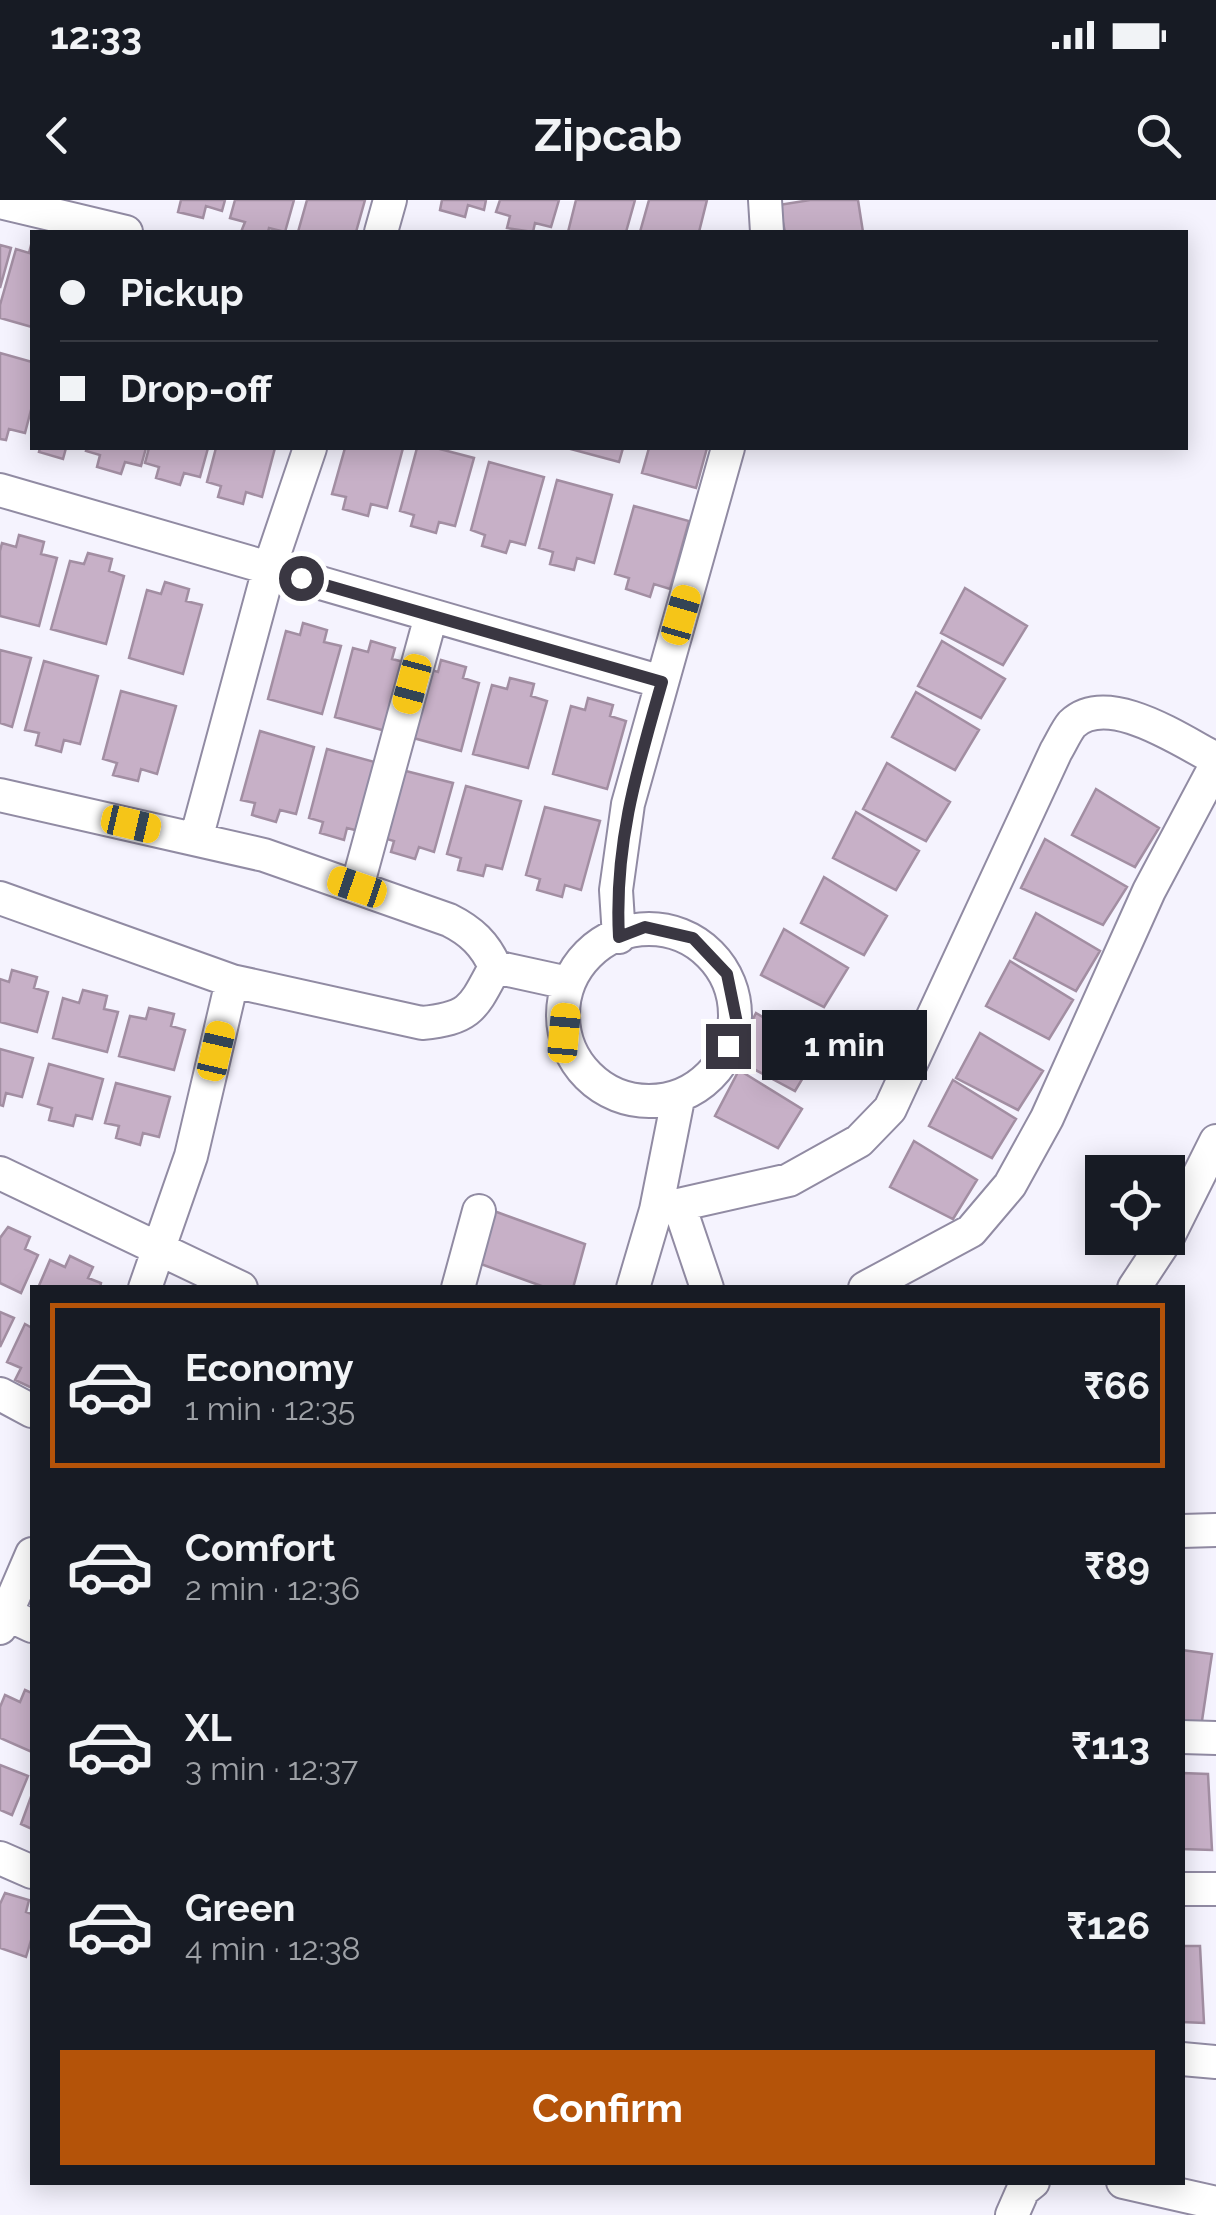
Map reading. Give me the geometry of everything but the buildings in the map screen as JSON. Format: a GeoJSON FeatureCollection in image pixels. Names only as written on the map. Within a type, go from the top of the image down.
{"type":"FeatureCollection","features":[{"type":"Feature","properties":{"kind":"street"},"geometry":{"type":"LineString","coordinates":[[382,230],[390,200]]}},
{"type":"Feature","properties":{"kind":"street"},"geometry":{"type":"LineString","coordinates":[[766,200],[767,230]]}},
{"type":"Feature","properties":{"kind":"street"},"geometry":{"type":"LineString","coordinates":[[0,202],[118,230]]}},
{"type":"Feature","properties":{"kind":"street"},"geometry":{"type":"LineString","coordinates":[[196,840],[269,569],[309,450]]}},
{"type":"Feature","properties":{"kind":"street"},"geometry":{"type":"LineString","coordinates":[[619,937],[616,890],[628,804],[727,450]]}},
{"type":"Feature","properties":{"kind":"street"},"geometry":{"type":"LineString","coordinates":[[0,490],[662,682]]}},
{"type":"Feature","properties":{"kind":"street"},"geometry":{"type":"LineString","coordinates":[[357,887],[430,616]]}},
{"type":"Feature","properties":{"kind":"street"},"geometry":{"type":"LineString","coordinates":[[667,1208],[789,1180],[859,1141],[890,1108],[1072,724],[1089,714],[1130,715],[1216,762],[1150,891],[1048,1118],[1010,1184],[972,1231],[871,1285]]}},
{"type":"Feature","properties":{"kind":"street"},"geometry":{"type":"LineString","coordinates":[[0,795],[264,854],[468,930],[487,950],[495,967]]}},
{"type":"Feature","properties":{"kind":"street"},"geometry":{"type":"LineString","coordinates":[[0,898],[232,981],[422,1023],[454,1020],[476,1003],[495,967]]}},
{"type":"Feature","properties":{"kind":"street"},"geometry":{"type":"LineString","coordinates":[[645,927],[693,938],[727,974],[737,1023],[719,1070],[678,1098],[629,1101],[586,1077],[564,1033],[568,984],[598,944],[619,937],[645,927]]}},
{"type":"Feature","properties":{"kind":"street"},"geometry":{"type":"LineString","coordinates":[[495,967],[568,984]]}},
{"type":"Feature","properties":{"kind":"street"},"geometry":{"type":"LineString","coordinates":[[145,1285],[192,1156],[232,981]]}},
{"type":"Feature","properties":{"kind":"street"},"geometry":{"type":"LineString","coordinates":[[634,1285],[667,1208],[678,1098]]}},
{"type":"Feature","properties":{"kind":"street"},"geometry":{"type":"LineString","coordinates":[[1185,1202],[1216,1141]]}},
{"type":"Feature","properties":{"kind":"street"},"geometry":{"type":"LineString","coordinates":[[0,1173],[235,1285]]}},
{"type":"Feature","properties":{"kind":"street"},"geometry":{"type":"LineString","coordinates":[[667,1208],[706,1285]]}},
{"type":"Feature","properties":{"kind":"street"},"geometry":{"type":"LineString","coordinates":[[459,1285],[479,1211]]}},
{"type":"Feature","properties":{"kind":"street"},"geometry":{"type":"LineString","coordinates":[[1136,1285],[1155,1255]]}},
{"type":"Feature","properties":{"kind":"street"},"geometry":{"type":"LineString","coordinates":[[0,1394],[30,1410]]}},
{"type":"Feature","properties":{"kind":"street"},"geometry":{"type":"LineString","coordinates":[[1185,1531],[1216,1530]]}},
{"type":"Feature","properties":{"kind":"street"},"geometry":{"type":"LineString","coordinates":[[10,1620],[30,1560]]}},
{"type":"Feature","properties":{"kind":"street"},"geometry":{"type":"LineString","coordinates":[[1185,1737],[1216,1738]]}},
{"type":"Feature","properties":{"kind":"street"},"geometry":{"type":"LineString","coordinates":[[0,1858],[30,1871]]}},
{"type":"Feature","properties":{"kind":"street"},"geometry":{"type":"LineString","coordinates":[[1185,1890],[1216,1889]]}},
{"type":"Feature","properties":{"kind":"street"},"geometry":{"type":"LineString","coordinates":[[1185,2059],[1216,2062]]}},
{"type":"Feature","properties":{"kind":"street"},"geometry":{"type":"LineString","coordinates":[[1012,2215],[1023,2190],[1030,2185]]}},
{"type":"Feature","properties":{"kind":"street"},"geometry":{"type":"LineString","coordinates":[[1136,2185],[1216,2203]]}},
{"type":"Feature","properties":{"kind":"route"},"geometry":{"type":"LineString","coordinates":[[301,578],[662,682],[621,840],[616,890],[619,937],[645,927],[693,938],[727,974],[737,1023],[728,1046]]}}]}
